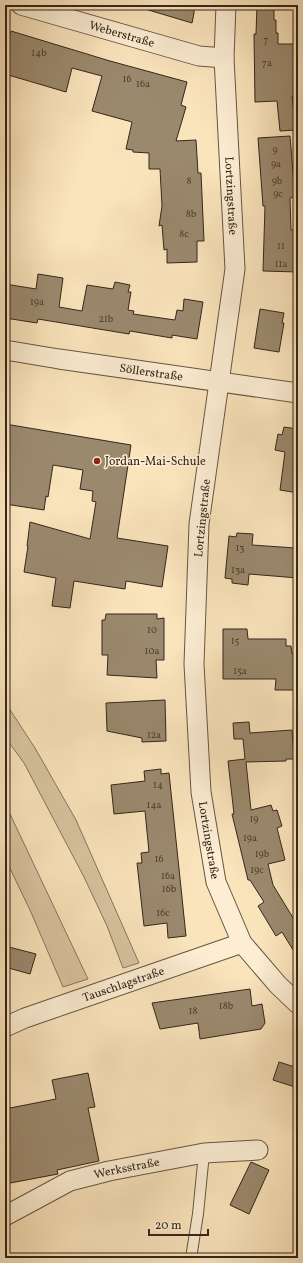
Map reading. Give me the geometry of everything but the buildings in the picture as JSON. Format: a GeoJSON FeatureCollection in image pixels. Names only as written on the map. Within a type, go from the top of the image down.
{"type":"FeatureCollection","features":[{"type":"Feature","properties":{"kind":"street","name":"Weberstraße"},"geometry":{"type":"LineString","coordinates":[[21,5],[200,56],[224,58]]}},
{"type":"Feature","properties":{"kind":"street","name":"Lortzingstraße"},"geometry":{"type":"LineString","coordinates":[[226,5],[224,58],[235,269],[199,524],[194,664],[201,792],[216,882],[242,943],[278,985],[298,1004]]}},
{"type":"Feature","properties":{"kind":"street","name":"Söllerstraße"},"geometry":{"type":"LineString","coordinates":[[5,350],[298,393]]}},
{"type":"Feature","properties":{"kind":"street","name":"Tauschlagstraße"},"geometry":{"type":"LineString","coordinates":[[5,1027],[25,1018],[242,943]]}},
{"type":"Feature","properties":{"kind":"street","name":"Werksstraße"},"geometry":{"type":"LineString","coordinates":[[5,1216],[70,1181],[109,1171],[204,1153],[258,1150]]}},
{"type":"Feature","properties":{"kind":"lane"},"geometry":{"type":"LineString","coordinates":[[192,1258],[204,1153]]}},
{"type":"Feature","properties":{"kind":"shaded area"},"geometry":{"type":"Polygon","coordinates":[[[5,702],[35,748],[76,820],[139,963],[123,968],[107,926],[84,877],[24,763],[5,737],[5,702]]]}},
{"type":"Feature","properties":{"kind":"shaded area"},"geometry":{"type":"Polygon","coordinates":[[[5,804],[88,979],[63,987],[30,910],[5,858],[5,804]]]}},
{"type":"Feature","properties":{"kind":"place","name":"Jordan-Mai-Schule"},"geometry":{"type":"Point","coordinates":[97,461]}}]}
